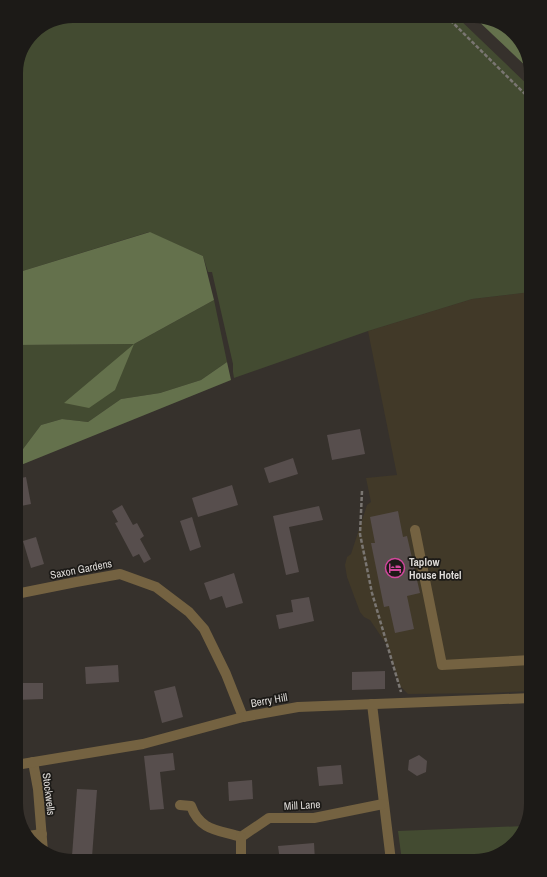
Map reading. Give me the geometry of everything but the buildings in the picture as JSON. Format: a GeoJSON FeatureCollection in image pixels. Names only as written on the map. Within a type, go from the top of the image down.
{"type":"FeatureCollection","features":[{"type":"Feature","properties":{"kind":"street"},"geometry":{"type":"LineString","coordinates":[[415,530],[442,665],[524,660]]}},
{"type":"Feature","properties":{"kind":"street","name":"Saxon Gardens"},"geometry":{"type":"LineString","coordinates":[[23,593],[120,574],[156,587],[189,612],[204,629],[226,674],[243,717]]}},
{"type":"Feature","properties":{"kind":"street","name":"Berry Hill"},"geometry":{"type":"LineString","coordinates":[[23,764],[142,744],[243,717],[298,708],[524,698]]}},
{"type":"Feature","properties":{"kind":"street"},"geometry":{"type":"LineString","coordinates":[[372,704],[390,854]]}},
{"type":"Feature","properties":{"kind":"street","name":"Stockwells"},"geometry":{"type":"LineString","coordinates":[[33,762],[38,789],[43,844]]}},
{"type":"Feature","properties":{"kind":"street","name":"Mill Lane"},"geometry":{"type":"LineString","coordinates":[[241,837],[269,818],[314,818],[383,804]]}},
{"type":"Feature","properties":{"kind":"street"},"geometry":{"type":"LineString","coordinates":[[180,805],[191,806],[194,815],[212,830],[227,832],[241,837],[241,854]]}},
{"type":"Feature","properties":{"kind":"street"},"geometry":{"type":"LineString","coordinates":[[34,835],[42,834]]}},
{"type":"Feature","properties":{"kind":"path"},"geometry":{"type":"LineString","coordinates":[[453,23],[524,93]]}},
{"type":"Feature","properties":{"kind":"path"},"geometry":{"type":"LineString","coordinates":[[362,491],[360,534],[372,592],[405,704]]}},
{"type":"Feature","properties":{"kind":"shaded area"},"geometry":{"type":"Polygon","coordinates":[[[524,293],[524,691],[408,694],[400,686],[387,645],[370,620],[364,617],[360,612],[347,577],[345,565],[347,557],[351,554],[367,505],[371,502],[366,478],[397,475],[368,331],[472,299],[524,293]]]}},
{"type":"Feature","properties":{"kind":"green space"},"geometry":{"type":"Polygon","coordinates":[[[73,23],[463,23],[524,81],[524,293],[472,299],[368,331],[234,378],[233,364],[212,272],[208,272],[203,256],[149,232],[23,271],[23,70],[31,45],[45,31],[63,24],[73,23]]]}},
{"type":"Feature","properties":{"kind":"green space"},"geometry":{"type":"Polygon","coordinates":[[[481,24],[496,28],[507,35],[516,45],[523,63],[481,24]]]}},
{"type":"Feature","properties":{"kind":"green space"},"geometry":{"type":"Polygon","coordinates":[[[150,232],[203,256],[214,300],[134,344],[23,345],[23,271],[150,232]]]}},
{"type":"Feature","properties":{"kind":"green space"},"geometry":{"type":"Polygon","coordinates":[[[214,300],[227,362],[201,380],[160,393],[121,399],[88,422],[62,419],[41,425],[23,449],[23,345],[134,344],[214,300]]]}},
{"type":"Feature","properties":{"kind":"green space"},"geometry":{"type":"Polygon","coordinates":[[[134,344],[115,390],[89,408],[64,403],[134,344]]]}},
{"type":"Feature","properties":{"kind":"green space"},"geometry":{"type":"Polygon","coordinates":[[[227,362],[231,380],[23,464],[23,449],[41,425],[62,419],[88,422],[121,399],[160,393],[201,380],[227,362]]]}},
{"type":"Feature","properties":{"kind":"green space"},"geometry":{"type":"Polygon","coordinates":[[[519,826],[512,837],[502,846],[484,853],[474,854],[401,854],[398,831],[519,826]]]}},
{"type":"Feature","properties":{"kind":"place","name":"Taplow House Hotel"},"geometry":{"type":"Point","coordinates":[395,568]}}]}
